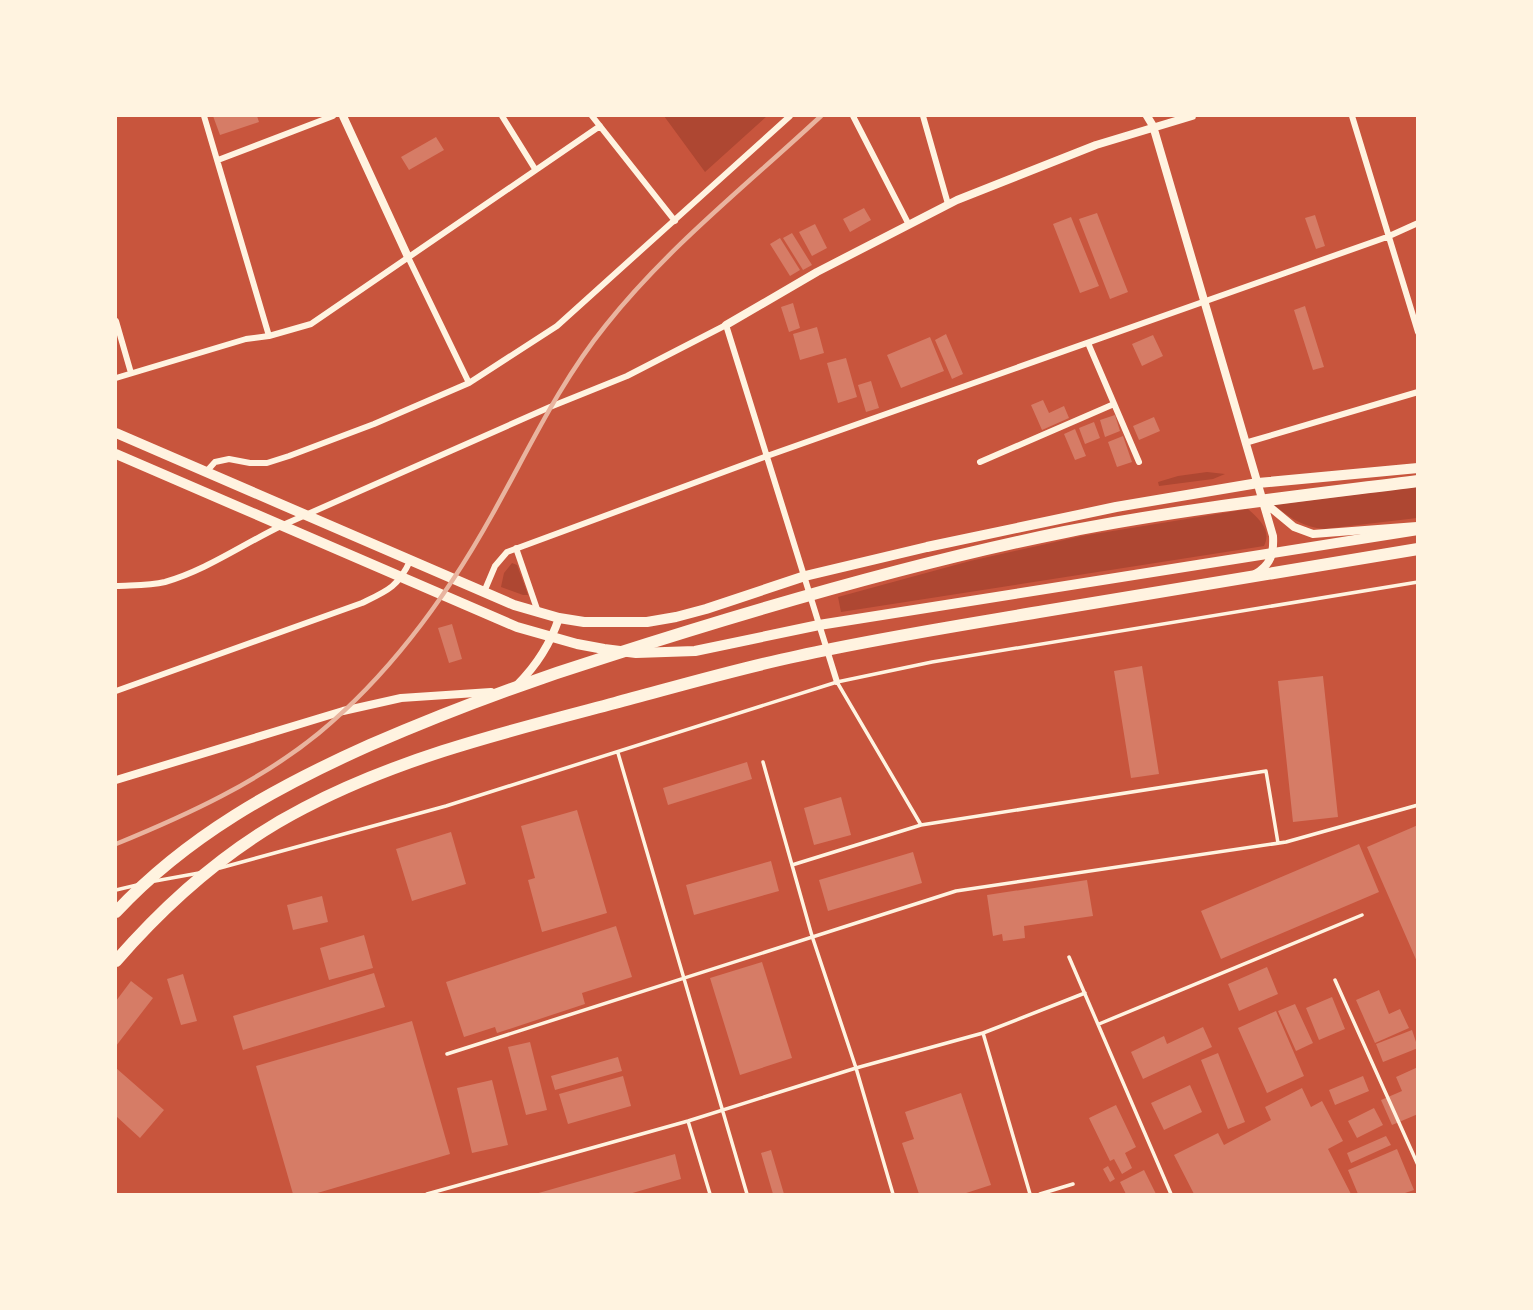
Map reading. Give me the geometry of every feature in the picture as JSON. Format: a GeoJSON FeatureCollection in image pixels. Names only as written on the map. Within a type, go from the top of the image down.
{"type":"FeatureCollection","features":[{"type":"Feature","properties":{"kind":"highway"},"geometry":{"type":"LineString","coordinates":[[116,433],[484,592],[559,618],[612,623],[648,622],[677,617],[805,576],[1116,507],[1258,483],[1418,468]]}},
{"type":"Feature","properties":{"kind":"highway"},"geometry":{"type":"LineString","coordinates":[[116,454],[517,627],[604,649],[663,653],[695,651],[819,625],[1418,528]]}},
{"type":"Feature","properties":{"kind":"highway"},"geometry":{"type":"LineString","coordinates":[[116,912],[162,867],[208,831],[262,797],[324,765],[520,684],[785,603],[934,563],[1064,533],[1156,516],[1418,481]]}},
{"type":"Feature","properties":{"kind":"highway"},"geometry":{"type":"LineString","coordinates":[[116,961],[159,914],[204,875],[276,824],[332,794],[404,765],[507,732],[796,656],[1418,549]]}},
{"type":"Feature","properties":{"kind":"street"},"geometry":{"type":"LineString","coordinates":[[204,116],[269,336]]}},
{"type":"Feature","properties":{"kind":"street"},"geometry":{"type":"LineString","coordinates":[[218,160],[332,116]]}},
{"type":"Feature","properties":{"kind":"street"},"geometry":{"type":"LineString","coordinates":[[343,116],[470,383]]}},
{"type":"Feature","properties":{"kind":"street"},"geometry":{"type":"LineString","coordinates":[[502,116],[535,169]]}},
{"type":"Feature","properties":{"kind":"street"},"geometry":{"type":"LineString","coordinates":[[592,116],[675,221]]}},
{"type":"Feature","properties":{"kind":"street"},"geometry":{"type":"LineString","coordinates":[[205,472],[215,462],[229,459],[267,463],[289,456],[374,425],[470,383],[557,326],[790,116]]}},
{"type":"Feature","properties":{"kind":"street"},"geometry":{"type":"LineString","coordinates":[[853,116],[908,223]]}},
{"type":"Feature","properties":{"kind":"street"},"geometry":{"type":"LineString","coordinates":[[923,116],[948,204]]}},
{"type":"Feature","properties":{"kind":"street"},"geometry":{"type":"LineString","coordinates":[[1146,116],[1153,126],[1273,536],[1273,553],[1262,570],[1245,577]]}},
{"type":"Feature","properties":{"kind":"street"},"geometry":{"type":"LineString","coordinates":[[116,586],[162,583],[204,568],[283,525],[627,376],[726,325],[908,223],[948,204],[1096,145],[1192,116]]}},
{"type":"Feature","properties":{"kind":"street"},"geometry":{"type":"LineString","coordinates":[[1352,116],[1418,332]]}},
{"type":"Feature","properties":{"kind":"street"},"geometry":{"type":"LineString","coordinates":[[116,378],[246,339],[269,336],[311,324],[600,126]]}},
{"type":"Feature","properties":{"kind":"street"},"geometry":{"type":"LineString","coordinates":[[484,592],[495,566],[507,552],[516,548],[1203,300],[1387,237],[1418,223]]}},
{"type":"Feature","properties":{"kind":"street"},"geometry":{"type":"LineString","coordinates":[[116,321],[131,373]]}},
{"type":"Feature","properties":{"kind":"street"},"geometry":{"type":"LineString","coordinates":[[726,325],[837,682]]}},
{"type":"Feature","properties":{"kind":"street"},"geometry":{"type":"LineString","coordinates":[[1088,342],[1139,462]]}},
{"type":"Feature","properties":{"kind":"street"},"geometry":{"type":"LineString","coordinates":[[1245,443],[1418,392]]}},
{"type":"Feature","properties":{"kind":"street"},"geometry":{"type":"LineString","coordinates":[[980,462],[1114,404]]}},
{"type":"Feature","properties":{"kind":"street"},"geometry":{"type":"LineString","coordinates":[[1263,501],[1294,527],[1313,534],[1418,528]]}},
{"type":"Feature","properties":{"kind":"street"},"geometry":{"type":"LineString","coordinates":[[516,548],[538,612]]}},
{"type":"Feature","properties":{"kind":"street"},"geometry":{"type":"LineString","coordinates":[[116,691],[362,603],[384,593],[402,579],[410,561]]}},
{"type":"Feature","properties":{"kind":"street"},"geometry":{"type":"LineString","coordinates":[[116,780],[343,710],[401,698],[484,693],[514,688],[536,666],[552,638],[559,618]]}},
{"type":"Feature","properties":{"kind":"lane"},"geometry":{"type":"LineString","coordinates":[[116,890],[214,870],[446,806],[837,682],[932,662],[1418,582]]}},
{"type":"Feature","properties":{"kind":"lane"},"geometry":{"type":"LineString","coordinates":[[837,682],[920,825]]}},
{"type":"Feature","properties":{"kind":"lane"},"geometry":{"type":"LineString","coordinates":[[618,753],[747,1195]]}},
{"type":"Feature","properties":{"kind":"lane"},"geometry":{"type":"LineString","coordinates":[[763,762],[812,936],[856,1068],[893,1195]]}},
{"type":"Feature","properties":{"kind":"lane"},"geometry":{"type":"LineString","coordinates":[[792,865],[920,825],[1266,771],[1278,843]]}},
{"type":"Feature","properties":{"kind":"lane"},"geometry":{"type":"LineString","coordinates":[[447,1054],[956,891],[1278,843],[1418,805]]}},
{"type":"Feature","properties":{"kind":"lane"},"geometry":{"type":"LineString","coordinates":[[1099,1024],[1362,915]]}},
{"type":"Feature","properties":{"kind":"lane"},"geometry":{"type":"LineString","coordinates":[[1069,957],[1171,1195]]}},
{"type":"Feature","properties":{"kind":"lane"},"geometry":{"type":"LineString","coordinates":[[1335,980],[1418,1165]]}},
{"type":"Feature","properties":{"kind":"lane"},"geometry":{"type":"LineString","coordinates":[[427,1195],[983,1033],[1086,992]]}},
{"type":"Feature","properties":{"kind":"lane"},"geometry":{"type":"LineString","coordinates":[[983,1033],[1030,1195]]}},
{"type":"Feature","properties":{"kind":"lane"},"geometry":{"type":"LineString","coordinates":[[688,1121],[710,1195]]}},
{"type":"Feature","properties":{"kind":"lane"},"geometry":{"type":"LineString","coordinates":[[1040,1195],[1073,1184]]}},
{"type":"Feature","properties":{"kind":"shaded area"},"geometry":{"type":"Polygon","coordinates":[[[664,116],[767,116],[705,172],[664,116]]]}},
{"type":"Feature","properties":{"kind":"shaded area"},"geometry":{"type":"Polygon","coordinates":[[[1207,472],[1225,474],[1213,479],[1159,486],[1158,482],[1178,476],[1207,472]]]}},
{"type":"Feature","properties":{"kind":"shaded area"},"geometry":{"type":"Polygon","coordinates":[[[1417,487],[1417,518],[1324,529],[1297,521],[1274,505],[1417,487]]]}},
{"type":"Feature","properties":{"kind":"shaded area"},"geometry":{"type":"Polygon","coordinates":[[[1248,509],[1265,530],[1264,546],[841,612],[838,597],[970,561],[1082,536],[1248,509]]]}},
{"type":"Feature","properties":{"kind":"shaded area"},"geometry":{"type":"Polygon","coordinates":[[[512,563],[517,565],[528,595],[501,587],[504,573],[512,563]]]}},
{"type":"Feature","properties":{"kind":"building"},"geometry":{"type":"Polygon","coordinates":[[[213,116],[257,116],[259,122],[220,135],[213,116]]]}},
{"type":"Feature","properties":{"kind":"building"},"geometry":{"type":"Polygon","coordinates":[[[436,137],[444,150],[409,170],[401,157],[436,137]]]}},
{"type":"Feature","properties":{"kind":"building"},"geometry":{"type":"Polygon","coordinates":[[[864,208],[871,220],[850,232],[843,219],[864,208]]]}},
{"type":"Feature","properties":{"kind":"building"},"geometry":{"type":"Polygon","coordinates":[[[1097,213],[1128,292],[1110,299],[1079,219],[1097,213]]]}},
{"type":"Feature","properties":{"kind":"building"},"geometry":{"type":"Polygon","coordinates":[[[1315,215],[1325,246],[1316,249],[1305,218],[1315,215]]]}},
{"type":"Feature","properties":{"kind":"building"},"geometry":{"type":"Polygon","coordinates":[[[1071,217],[1099,286],[1080,293],[1053,224],[1071,217]]]}},
{"type":"Feature","properties":{"kind":"building"},"geometry":{"type":"Polygon","coordinates":[[[815,224],[827,248],[812,256],[799,232],[815,224]]]}},
{"type":"Feature","properties":{"kind":"building"},"geometry":{"type":"Polygon","coordinates":[[[792,233],[812,265],[803,270],[783,238],[792,233]]]}},
{"type":"Feature","properties":{"kind":"building"},"geometry":{"type":"Polygon","coordinates":[[[780,238],[800,270],[790,276],[770,244],[780,238]]]}},
{"type":"Feature","properties":{"kind":"building"},"geometry":{"type":"Polygon","coordinates":[[[793,303],[800,328],[789,332],[781,307],[793,303]]]}},
{"type":"Feature","properties":{"kind":"building"},"geometry":{"type":"Polygon","coordinates":[[[1305,306],[1324,367],[1313,370],[1294,310],[1305,306]]]}},
{"type":"Feature","properties":{"kind":"building"},"geometry":{"type":"Polygon","coordinates":[[[817,327],[824,353],[800,360],[793,334],[817,327]]]}},
{"type":"Feature","properties":{"kind":"building"},"geometry":{"type":"Polygon","coordinates":[[[946,334],[963,374],[952,379],[935,340],[946,334]]]}},
{"type":"Feature","properties":{"kind":"building"},"geometry":{"type":"Polygon","coordinates":[[[1153,335],[1163,356],[1142,366],[1132,344],[1153,335]]]}},
{"type":"Feature","properties":{"kind":"building"},"geometry":{"type":"Polygon","coordinates":[[[930,337],[944,371],[901,388],[887,355],[930,337]]]}},
{"type":"Feature","properties":{"kind":"building"},"geometry":{"type":"Polygon","coordinates":[[[846,358],[857,397],[838,403],[827,363],[846,358]]]}},
{"type":"Feature","properties":{"kind":"building"},"geometry":{"type":"Polygon","coordinates":[[[871,381],[879,408],[866,412],[858,385],[871,381]]]}},
{"type":"Feature","properties":{"kind":"building"},"geometry":{"type":"Polygon","coordinates":[[[1043,400],[1049,413],[1064,406],[1069,418],[1042,430],[1031,405],[1043,400]]]}},
{"type":"Feature","properties":{"kind":"building"},"geometry":{"type":"Polygon","coordinates":[[[1115,415],[1120,431],[1105,437],[1100,420],[1115,415]]]}},
{"type":"Feature","properties":{"kind":"building"},"geometry":{"type":"Polygon","coordinates":[[[1154,417],[1160,431],[1139,440],[1133,426],[1154,417]]]}},
{"type":"Feature","properties":{"kind":"building"},"geometry":{"type":"Polygon","coordinates":[[[1094,422],[1100,438],[1085,444],[1079,428],[1094,422]]]}},
{"type":"Feature","properties":{"kind":"building"},"geometry":{"type":"Polygon","coordinates":[[[1075,429],[1086,456],[1075,460],[1064,434],[1075,429]]]}},
{"type":"Feature","properties":{"kind":"building"},"geometry":{"type":"Polygon","coordinates":[[[1123,436],[1132,462],[1117,467],[1108,442],[1123,436]]]}},
{"type":"Feature","properties":{"kind":"building"},"geometry":{"type":"Polygon","coordinates":[[[452,624],[462,659],[449,663],[438,628],[452,624]]]}},
{"type":"Feature","properties":{"kind":"building"},"geometry":{"type":"Polygon","coordinates":[[[1142,666],[1159,774],[1131,778],[1114,671],[1142,666]]]}},
{"type":"Feature","properties":{"kind":"building"},"geometry":{"type":"Polygon","coordinates":[[[1323,676],[1338,817],[1293,822],[1278,681],[1323,676]]]}},
{"type":"Feature","properties":{"kind":"building"},"geometry":{"type":"Polygon","coordinates":[[[747,762],[752,779],[668,805],[663,788],[747,762]]]}},
{"type":"Feature","properties":{"kind":"building"},"geometry":{"type":"Polygon","coordinates":[[[841,797],[851,835],[814,845],[804,808],[841,797]]]}},
{"type":"Feature","properties":{"kind":"building"},"geometry":{"type":"Polygon","coordinates":[[[577,810],[607,913],[542,932],[528,880],[535,878],[521,826],[577,810]]]}},
{"type":"Feature","properties":{"kind":"building"},"geometry":{"type":"Polygon","coordinates":[[[1418,825],[1418,964],[1367,847],[1418,825]]]}},
{"type":"Feature","properties":{"kind":"building"},"geometry":{"type":"Polygon","coordinates":[[[451,832],[466,884],[412,901],[396,849],[451,832]]]}},
{"type":"Feature","properties":{"kind":"building"},"geometry":{"type":"Polygon","coordinates":[[[1359,844],[1379,892],[1221,959],[1201,911],[1359,844]]]}},
{"type":"Feature","properties":{"kind":"building"},"geometry":{"type":"Polygon","coordinates":[[[913,852],[922,883],[828,911],[819,880],[913,852]]]}},
{"type":"Feature","properties":{"kind":"building"},"geometry":{"type":"Polygon","coordinates":[[[771,861],[779,891],[694,915],[686,885],[771,861]]]}},
{"type":"Feature","properties":{"kind":"building"},"geometry":{"type":"Polygon","coordinates":[[[1087,880],[1093,916],[1024,926],[1025,938],[1003,941],[1002,934],[993,936],[987,895],[1087,880]]]}},
{"type":"Feature","properties":{"kind":"building"},"geometry":{"type":"Polygon","coordinates":[[[322,896],[328,922],[293,930],[287,905],[322,896]]]}},
{"type":"Feature","properties":{"kind":"building"},"geometry":{"type":"Polygon","coordinates":[[[616,926],[632,977],[582,993],[585,1004],[497,1033],[495,1027],[464,1037],[446,982],[616,926]]]}},
{"type":"Feature","properties":{"kind":"building"},"geometry":{"type":"Polygon","coordinates":[[[364,935],[373,968],[329,980],[320,948],[364,935]]]}},
{"type":"Feature","properties":{"kind":"building"},"geometry":{"type":"Polygon","coordinates":[[[762,962],[792,1058],[740,1075],[710,978],[762,962]]]}},
{"type":"Feature","properties":{"kind":"building"},"geometry":{"type":"Polygon","coordinates":[[[1267,967],[1278,994],[1239,1011],[1228,984],[1267,967]]]}},
{"type":"Feature","properties":{"kind":"building"},"geometry":{"type":"Polygon","coordinates":[[[374,973],[385,1007],[243,1050],[233,1016],[374,973]]]}},
{"type":"Feature","properties":{"kind":"building"},"geometry":{"type":"Polygon","coordinates":[[[183,974],[197,1021],[181,1025],[167,979],[183,974]]]}},
{"type":"Feature","properties":{"kind":"building"},"geometry":{"type":"Polygon","coordinates":[[[131,981],[153,998],[116,1046],[116,1001],[131,981]]]}},
{"type":"Feature","properties":{"kind":"building"},"geometry":{"type":"Polygon","coordinates":[[[1379,990],[1389,1014],[1400,1009],[1409,1028],[1375,1043],[1356,1000],[1379,990]]]}},
{"type":"Feature","properties":{"kind":"building"},"geometry":{"type":"Polygon","coordinates":[[[1332,997],[1345,1029],[1319,1040],[1306,1008],[1332,997]]]}},
{"type":"Feature","properties":{"kind":"building"},"geometry":{"type":"Polygon","coordinates":[[[1295,1004],[1313,1043],[1296,1051],[1278,1011],[1295,1004]]]}},
{"type":"Feature","properties":{"kind":"building"},"geometry":{"type":"Polygon","coordinates":[[[1276,1011],[1304,1076],[1267,1093],[1238,1028],[1276,1011]]]}},
{"type":"Feature","properties":{"kind":"building"},"geometry":{"type":"Polygon","coordinates":[[[412,1021],[450,1154],[314,1194],[293,1194],[256,1066],[412,1021]]]}},
{"type":"Feature","properties":{"kind":"building"},"geometry":{"type":"Polygon","coordinates":[[[1203,1027],[1212,1047],[1143,1079],[1131,1052],[1164,1036],[1167,1044],[1203,1027]]]}},
{"type":"Feature","properties":{"kind":"building"},"geometry":{"type":"Polygon","coordinates":[[[1412,1030],[1418,1048],[1383,1062],[1376,1044],[1412,1030]]]}},
{"type":"Feature","properties":{"kind":"building"},"geometry":{"type":"Polygon","coordinates":[[[530,1042],[547,1110],[526,1115],[508,1047],[530,1042]]]}},
{"type":"Feature","properties":{"kind":"building"},"geometry":{"type":"Polygon","coordinates":[[[1218,1053],[1245,1122],[1228,1129],[1201,1060],[1218,1053]]]}},
{"type":"Feature","properties":{"kind":"building"},"geometry":{"type":"Polygon","coordinates":[[[618,1057],[622,1071],[555,1090],[551,1076],[618,1057]]]}},
{"type":"Feature","properties":{"kind":"building"},"geometry":{"type":"Polygon","coordinates":[[[1418,1067],[1418,1114],[1392,1125],[1381,1100],[1402,1091],[1396,1077],[1418,1067]]]}},
{"type":"Feature","properties":{"kind":"building"},"geometry":{"type":"Polygon","coordinates":[[[116,1068],[164,1110],[140,1138],[116,1116],[116,1068]]]}},
{"type":"Feature","properties":{"kind":"building"},"geometry":{"type":"Polygon","coordinates":[[[623,1076],[631,1106],[568,1124],[559,1094],[623,1076]]]}},
{"type":"Feature","properties":{"kind":"building"},"geometry":{"type":"Polygon","coordinates":[[[1363,1076],[1369,1091],[1335,1105],[1329,1090],[1363,1076]]]}},
{"type":"Feature","properties":{"kind":"building"},"geometry":{"type":"Polygon","coordinates":[[[492,1080],[508,1145],[472,1153],[457,1088],[492,1080]]]}},
{"type":"Feature","properties":{"kind":"building"},"geometry":{"type":"Polygon","coordinates":[[[1190,1085],[1202,1112],[1164,1130],[1151,1103],[1190,1085]]]}},
{"type":"Feature","properties":{"kind":"building"},"geometry":{"type":"Polygon","coordinates":[[[1302,1088],[1311,1107],[1322,1101],[1343,1141],[1328,1149],[1351,1194],[1194,1194],[1174,1155],[1218,1133],[1224,1145],[1271,1120],[1265,1107],[1302,1088]]]}},
{"type":"Feature","properties":{"kind":"building"},"geometry":{"type":"Polygon","coordinates":[[[961,1093],[991,1185],[963,1194],[919,1194],[902,1143],[914,1139],[905,1112],[961,1093]]]}},
{"type":"Feature","properties":{"kind":"building"},"geometry":{"type":"Polygon","coordinates":[[[1116,1105],[1136,1147],[1125,1153],[1132,1168],[1122,1174],[1114,1159],[1110,1161],[1089,1118],[1116,1105]]]}},
{"type":"Feature","properties":{"kind":"building"},"geometry":{"type":"Polygon","coordinates":[[[1374,1108],[1383,1125],[1357,1138],[1348,1121],[1374,1108]]]}},
{"type":"Feature","properties":{"kind":"building"},"geometry":{"type":"Polygon","coordinates":[[[1386,1136],[1391,1145],[1351,1163],[1347,1153],[1386,1136]]]}},
{"type":"Feature","properties":{"kind":"building"},"geometry":{"type":"Polygon","coordinates":[[[1397,1149],[1414,1190],[1402,1194],[1358,1194],[1348,1170],[1397,1149]]]}},
{"type":"Feature","properties":{"kind":"building"},"geometry":{"type":"Polygon","coordinates":[[[771,1150],[784,1194],[773,1194],[761,1153],[771,1150]]]}},
{"type":"Feature","properties":{"kind":"building"},"geometry":{"type":"Polygon","coordinates":[[[675,1154],[681,1179],[629,1194],[535,1194],[675,1154]]]}},
{"type":"Feature","properties":{"kind":"building"},"geometry":{"type":"Polygon","coordinates":[[[1108,1166],[1115,1179],[1110,1182],[1103,1169],[1108,1166]]]}},
{"type":"Feature","properties":{"kind":"building"},"geometry":{"type":"Polygon","coordinates":[[[1144,1170],[1156,1194],[1126,1194],[1120,1182],[1144,1170]]]}},
{"type":"Feature","properties":{"kind":"railway"},"geometry":{"type":"LineString","coordinates":[[116,844],[196,809],[272,767],[319,733],[370,685],[415,632],[456,575],[573,370],[606,325],[655,269],[821,116]]}}]}
